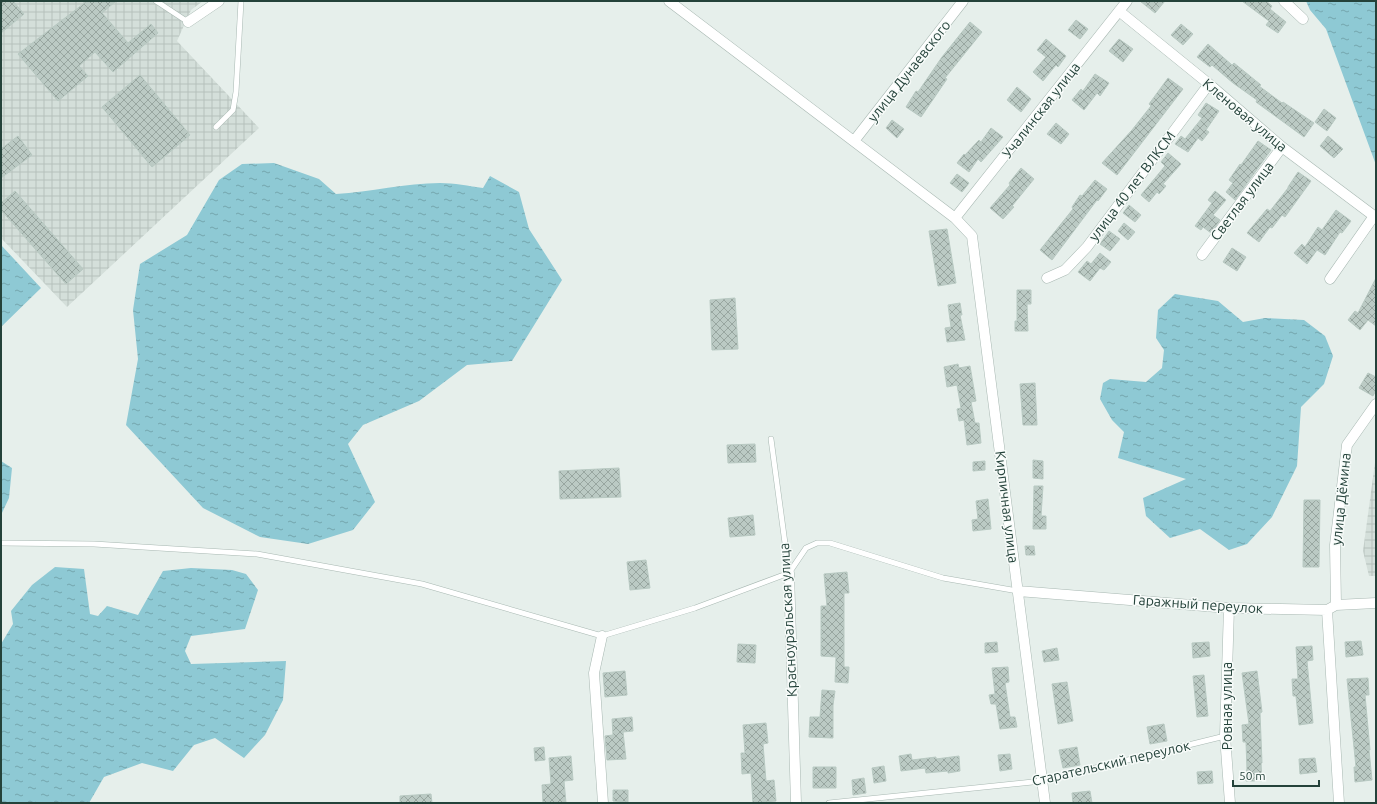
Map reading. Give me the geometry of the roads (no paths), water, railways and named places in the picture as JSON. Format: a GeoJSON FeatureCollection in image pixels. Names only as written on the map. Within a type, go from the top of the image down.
{"type":"FeatureCollection","features":[{"type":"Feature","properties":{"kind":"street"},"geometry":{"type":"LineString","coordinates":[[188,22],[219,1]]}},
{"type":"Feature","properties":{"kind":"street","name":"Кирпичная улица"},"geometry":{"type":"LineString","coordinates":[[669,1],[956,218],[972,236],[1045,803]]}},
{"type":"Feature","properties":{"kind":"street","name":"улица Дунаевского"},"geometry":{"type":"LineString","coordinates":[[854,141],[963,1]]}},
{"type":"Feature","properties":{"kind":"street","name":"Учалинская улица"},"geometry":{"type":"LineString","coordinates":[[956,218],[1127,1]]}},
{"type":"Feature","properties":{"kind":"street"},"geometry":{"type":"LineString","coordinates":[[1284,1],[1303,19]]}},
{"type":"Feature","properties":{"kind":"street","name":"Кленовая улица"},"geometry":{"type":"LineString","coordinates":[[1119,11],[1209,84],[1282,147],[1374,216],[1330,279]]}},
{"type":"Feature","properties":{"kind":"street","name":"улица 40 лет ВЛКСМ"},"geometry":{"type":"LineString","coordinates":[[1047,278],[1066,270],[1087,247],[1209,84]]}},
{"type":"Feature","properties":{"kind":"street","name":"Светлая улица"},"geometry":{"type":"LineString","coordinates":[[1202,255],[1282,147]]}},
{"type":"Feature","properties":{"kind":"street","name":"улица Дёмина"},"geometry":{"type":"LineString","coordinates":[[1336,605],[1336,545],[1347,445],[1376,404]]}},
{"type":"Feature","properties":{"kind":"street","name":"Красноуральская улица"},"geometry":{"type":"LineString","coordinates":[[789,573],[796,803]]}},
{"type":"Feature","properties":{"kind":"street","name":"Гаражный переулок"},"geometry":{"type":"LineString","coordinates":[[1018,592],[1229,608],[1327,610]]}},
{"type":"Feature","properties":{"kind":"street"},"geometry":{"type":"LineString","coordinates":[[1339,803],[1327,610],[1336,605],[1376,603]]}},
{"type":"Feature","properties":{"kind":"street","name":"Ровная улица"},"geometry":{"type":"LineString","coordinates":[[1229,608],[1225,736],[1230,803]]}},
{"type":"Feature","properties":{"kind":"street"},"geometry":{"type":"LineString","coordinates":[[602,636],[594,673],[603,803]]}},
{"type":"Feature","properties":{"kind":"lane"},"geometry":{"type":"LineString","coordinates":[[156,1],[188,22]]}},
{"type":"Feature","properties":{"kind":"lane"},"geometry":{"type":"LineString","coordinates":[[216,127],[233,110],[236,92],[241,1]]}},
{"type":"Feature","properties":{"kind":"lane","name":"Красноуральская улица"},"geometry":{"type":"LineString","coordinates":[[771,439],[789,573]]}},
{"type":"Feature","properties":{"kind":"lane"},"geometry":{"type":"LineString","coordinates":[[1,543],[94,544],[257,554],[422,584],[602,636],[695,608],[789,573],[806,548],[818,543],[830,543],[943,578],[1018,592]]}},
{"type":"Feature","properties":{"kind":"lane","name":"Старательский переулок"},"geometry":{"type":"LineString","coordinates":[[829,803],[1042,781],[1225,736]]}},
{"type":"Feature","properties":{"kind":"water"},"geometry":{"type":"Polygon","coordinates":[[[1306,1],[1376,1],[1376,165],[1326,29],[1310,10],[1306,1]]]}},
{"type":"Feature","properties":{"kind":"water"},"geometry":{"type":"Polygon","coordinates":[[[274,163],[319,179],[336,194],[427,183],[483,188],[490,176],[519,192],[529,229],[562,280],[512,361],[467,365],[419,401],[363,425],[348,444],[375,502],[353,530],[308,544],[260,537],[203,508],[126,425],[138,359],[133,310],[140,264],[187,235],[219,180],[242,164],[274,163]]]}},
{"type":"Feature","properties":{"kind":"water"},"geometry":{"type":"Polygon","coordinates":[[[1,245],[41,288],[1,327],[1,245]]]}},
{"type":"Feature","properties":{"kind":"water"},"geometry":{"type":"Polygon","coordinates":[[[1175,294],[1218,301],[1243,322],[1265,318],[1304,320],[1325,336],[1333,356],[1324,384],[1301,407],[1297,466],[1272,517],[1247,544],[1229,550],[1200,529],[1170,538],[1146,516],[1143,498],[1186,479],[1118,458],[1124,432],[1112,420],[1100,399],[1103,383],[1110,379],[1146,382],[1162,368],[1164,350],[1156,338],[1158,310],[1175,294]]]}},
{"type":"Feature","properties":{"kind":"water"},"geometry":{"type":"Polygon","coordinates":[[[1,461],[12,468],[9,498],[1,515],[1,461]]]}},
{"type":"Feature","properties":{"kind":"water"},"geometry":{"type":"Polygon","coordinates":[[[55,567],[84,569],[90,614],[98,616],[107,606],[138,615],[163,571],[191,568],[232,570],[246,574],[258,590],[245,629],[191,636],[185,651],[191,664],[286,661],[283,700],[265,735],[244,758],[215,738],[194,745],[173,771],[142,763],[104,777],[89,803],[1,803],[1,644],[13,624],[11,611],[32,585],[55,567]]]}}]}
